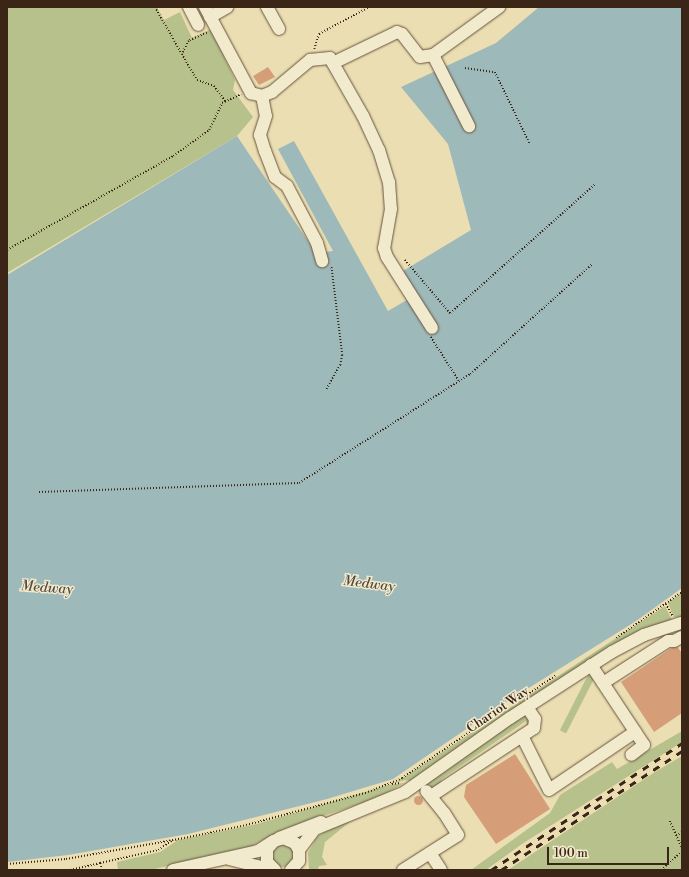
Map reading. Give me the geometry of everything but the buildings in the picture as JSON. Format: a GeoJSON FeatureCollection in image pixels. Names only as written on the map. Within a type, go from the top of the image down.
{"type":"FeatureCollection","features":[{"type":"Feature","properties":{"kind":"street"},"geometry":{"type":"LineString","coordinates":[[189,7],[198,25]]}},
{"type":"Feature","properties":{"kind":"street"},"geometry":{"type":"LineString","coordinates":[[227,7],[207,12],[247,89],[262,96]]}},
{"type":"Feature","properties":{"kind":"street"},"geometry":{"type":"LineString","coordinates":[[267,7],[278,29]]}},
{"type":"Feature","properties":{"kind":"street"},"geometry":{"type":"LineString","coordinates":[[333,63],[397,32],[402,34],[420,57],[433,55],[499,7]]}},
{"type":"Feature","properties":{"kind":"street"},"geometry":{"type":"LineString","coordinates":[[433,55],[469,126]]}},
{"type":"Feature","properties":{"kind":"street"},"geometry":{"type":"LineString","coordinates":[[262,96],[284,83],[310,60],[330,58],[364,116],[379,150],[389,182],[391,209],[386,252],[393,269],[432,328]]}},
{"type":"Feature","properties":{"kind":"street"},"geometry":{"type":"LineString","coordinates":[[262,96],[266,116],[260,135],[275,177],[287,186],[326,262]]}},
{"type":"Feature","properties":{"kind":"street","name":"Chariot Way"},"geometry":{"type":"LineString","coordinates":[[330,821],[390,799],[418,784],[524,703],[629,642],[678,624]]}},
{"type":"Feature","properties":{"kind":"street"},"geometry":{"type":"LineString","coordinates":[[603,683],[668,641],[674,641],[682,636]]}},
{"type":"Feature","properties":{"kind":"street"},"geometry":{"type":"LineString","coordinates":[[591,665],[644,745],[632,755]]}},
{"type":"Feature","properties":{"kind":"street"},"geometry":{"type":"LineString","coordinates":[[431,796],[534,728],[536,723],[524,703]]}},
{"type":"Feature","properties":{"kind":"street"},"geometry":{"type":"LineString","coordinates":[[522,736],[549,790],[635,732]]}},
{"type":"Feature","properties":{"kind":"street"},"geometry":{"type":"LineString","coordinates":[[403,870],[458,835],[431,796],[418,784]]}},
{"type":"Feature","properties":{"kind":"street"},"geometry":{"type":"LineString","coordinates":[[173,870],[258,851],[275,840],[320,822],[330,821]]}},
{"type":"Feature","properties":{"kind":"street"},"geometry":{"type":"LineString","coordinates":[[291,870],[297,865],[299,853],[315,829],[330,821]]}},
{"type":"Feature","properties":{"kind":"street"},"geometry":{"type":"LineString","coordinates":[[275,840],[291,840],[299,853],[301,870]]}},
{"type":"Feature","properties":{"kind":"street"},"geometry":{"type":"LineString","coordinates":[[274,870],[266,858],[267,850],[275,840]]}},
{"type":"Feature","properties":{"kind":"street"},"geometry":{"type":"LineString","coordinates":[[430,853],[441,870]]}},
{"type":"Feature","properties":{"kind":"street"},"geometry":{"type":"LineString","coordinates":[[225,858],[274,870]]}},
{"type":"Feature","properties":{"kind":"path"},"geometry":{"type":"LineString","coordinates":[[155,7],[197,80],[214,86],[227,102]]}},
{"type":"Feature","properties":{"kind":"path"},"geometry":{"type":"LineString","coordinates":[[310,60],[320,34],[369,7]]}},
{"type":"Feature","properties":{"kind":"path"},"geometry":{"type":"LineString","coordinates":[[182,54],[189,41],[216,29]]}},
{"type":"Feature","properties":{"kind":"path"},"geometry":{"type":"LineString","coordinates":[[465,68],[495,72],[530,144]]}},
{"type":"Feature","properties":{"kind":"path"},"geometry":{"type":"LineString","coordinates":[[7,250],[190,144],[209,130],[222,103],[227,102],[247,89]]}},
{"type":"Feature","properties":{"kind":"path"},"geometry":{"type":"LineString","coordinates":[[405,260],[450,313],[594,185]]}},
{"type":"Feature","properties":{"kind":"path"},"geometry":{"type":"LineString","coordinates":[[326,262],[342,355],[340,365],[326,389]]}},
{"type":"Feature","properties":{"kind":"path"},"geometry":{"type":"LineString","coordinates":[[39,492],[300,483],[470,374],[592,264]]}},
{"type":"Feature","properties":{"kind":"path"},"geometry":{"type":"LineString","coordinates":[[614,639],[682,592]]}},
{"type":"Feature","properties":{"kind":"path"},"geometry":{"type":"LineString","coordinates":[[666,604],[678,624]]}},
{"type":"Feature","properties":{"kind":"path"},"geometry":{"type":"LineString","coordinates":[[524,703],[561,672]]}},
{"type":"Feature","properties":{"kind":"path"},"geometry":{"type":"LineString","coordinates":[[7,864],[66,859],[246,825],[390,783],[402,778],[508,706]]}},
{"type":"Feature","properties":{"kind":"path"},"geometry":{"type":"LineString","coordinates":[[390,783],[394,784]]}},
{"type":"Feature","properties":{"kind":"path"},"geometry":{"type":"LineString","coordinates":[[670,822],[682,848]]}},
{"type":"Feature","properties":{"kind":"path"},"geometry":{"type":"LineString","coordinates":[[676,836],[682,832]]}},
{"type":"Feature","properties":{"kind":"path"},"geometry":{"type":"LineString","coordinates":[[70,870],[158,850],[173,840]]}},
{"type":"Feature","properties":{"kind":"path"},"geometry":{"type":"LineString","coordinates":[[661,870],[682,851]]}},
{"type":"Feature","properties":{"kind":"path"},"geometry":{"type":"LineString","coordinates":[[100,863],[102,870]]}},
{"type":"Feature","properties":{"kind":"green space"},"geometry":{"type":"Polygon","coordinates":[[[7,7],[157,7],[164,20],[180,12],[192,38],[211,29],[235,80],[233,90],[253,117],[237,136],[7,273],[7,7]]]}},
{"type":"Feature","properties":{"kind":"green space"},"geometry":{"type":"Polygon","coordinates":[[[682,592],[682,617],[674,617],[668,603],[682,592]]]}},
{"type":"Feature","properties":{"kind":"green space"},"geometry":{"type":"Polygon","coordinates":[[[665,606],[672,620],[647,628],[411,781],[405,780],[395,783],[665,606]]]}},
{"type":"Feature","properties":{"kind":"green space"},"geometry":{"type":"Polygon","coordinates":[[[588,675],[594,678],[566,733],[560,730],[588,675]]]}},
{"type":"Feature","properties":{"kind":"green space"},"geometry":{"type":"Polygon","coordinates":[[[525,714],[530,716],[528,726],[526,721],[442,779],[438,787],[432,789],[429,784],[430,780],[525,714]]]}},
{"type":"Feature","properties":{"kind":"green space"},"geometry":{"type":"Polygon","coordinates":[[[682,731],[682,742],[522,844],[486,870],[471,870],[550,813],[560,795],[612,762],[617,769],[682,731]]]}},
{"type":"Feature","properties":{"kind":"green space"},"geometry":{"type":"Polygon","coordinates":[[[682,756],[682,870],[508,870],[655,772],[682,756]]]}},
{"type":"Feature","properties":{"kind":"green space"},"geometry":{"type":"Polygon","coordinates":[[[404,783],[377,798],[284,829],[248,848],[150,870],[118,870],[117,862],[160,852],[178,840],[257,824],[388,785],[404,783]]]}},
{"type":"Feature","properties":{"kind":"green space"},"geometry":{"type":"Polygon","coordinates":[[[351,821],[325,842],[322,857],[327,865],[319,866],[318,870],[309,870],[308,853],[317,837],[332,827],[351,821]]]}},
{"type":"Feature","properties":{"kind":"green space"},"geometry":{"type":"Polygon","coordinates":[[[283,845],[291,848],[294,856],[291,864],[283,867],[275,864],[272,856],[275,848],[283,845]]]}},
{"type":"Feature","properties":{"kind":"water","name":"Medway"},"geometry":{"type":"Polygon","coordinates":[[[539,7],[682,7],[682,588],[636,621],[503,704],[393,779],[327,799],[188,834],[68,855],[7,862],[7,275],[237,136],[316,253],[333,251],[278,149],[294,141],[388,311],[417,294],[403,271],[471,230],[448,144],[401,87],[496,43],[539,7]]]}},
{"type":"Feature","properties":{"kind":"railway"},"geometry":{"type":"LineString","coordinates":[[491,870],[682,743]]}},
{"type":"Feature","properties":{"kind":"railway"},"geometry":{"type":"LineString","coordinates":[[501,870],[682,751]]}}]}
